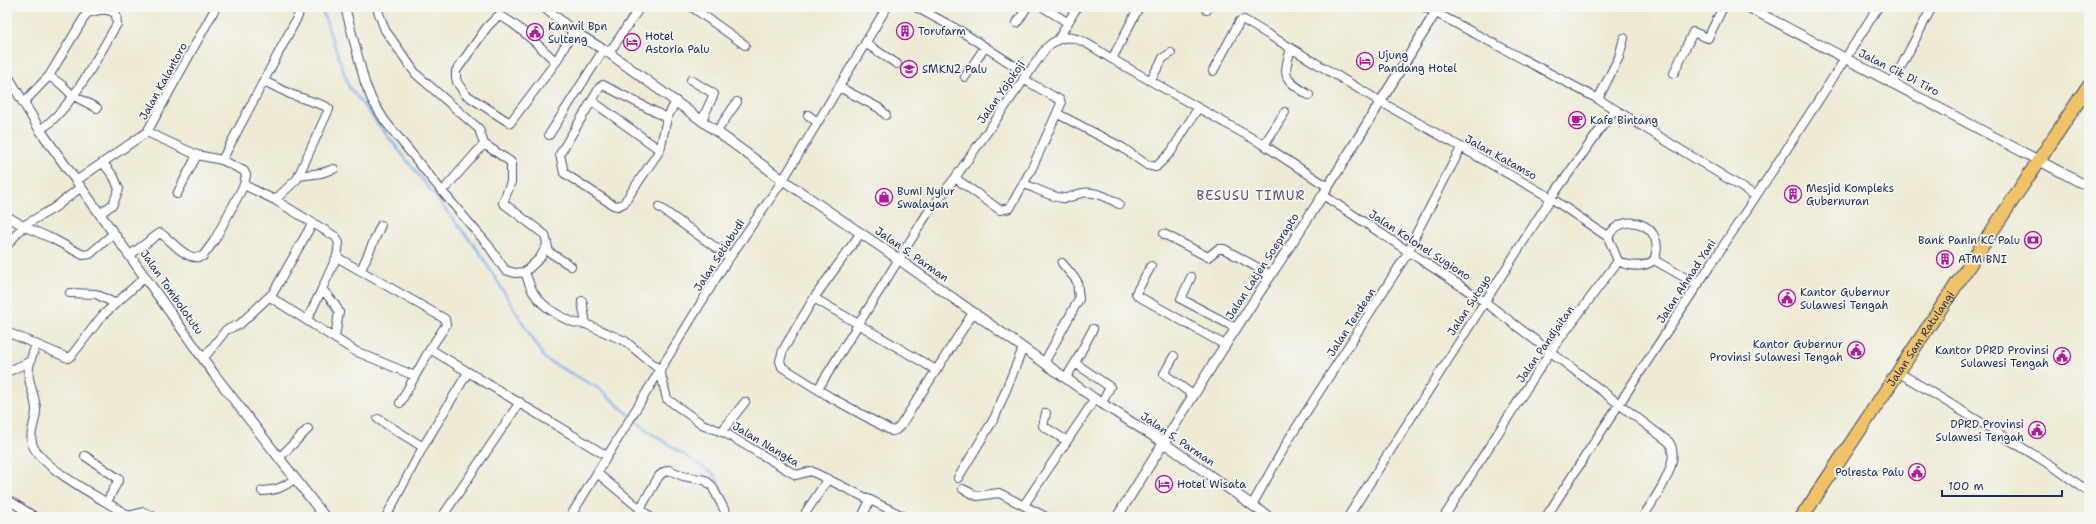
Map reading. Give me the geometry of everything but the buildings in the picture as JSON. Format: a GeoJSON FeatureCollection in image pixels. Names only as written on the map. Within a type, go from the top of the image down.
{"type":"FeatureCollection","features":[{"type":"Feature","properties":{"kind":"highway","name":"Jalan Sam Ratulangi"},"geometry":{"type":"LineString","coordinates":[[1802,517],[2089,85]]}},
{"type":"Feature","properties":{"kind":"street","name":"Jalan Kalantoro"},"geometry":{"type":"LineString","coordinates":[[23,226],[54,208],[103,162],[147,132],[216,7]]}},
{"type":"Feature","properties":{"kind":"street"},"geometry":{"type":"LineString","coordinates":[[222,160],[298,16],[299,7]]}},
{"type":"Feature","properties":{"kind":"street"},"geometry":{"type":"LineString","coordinates":[[345,7],[365,83],[372,100],[385,120],[441,190],[488,245],[505,270],[515,273],[524,272],[540,258],[547,245]]}},
{"type":"Feature","properties":{"kind":"street"},"geometry":{"type":"LineString","coordinates":[[379,7],[378,11],[385,30],[410,67],[479,129],[484,144],[512,164],[511,182],[503,203],[545,235],[549,252],[570,266]]}},
{"type":"Feature","properties":{"kind":"street","name":"Jalan S. Parman"},"geometry":{"type":"LineString","coordinates":[[544,7],[573,32],[607,51],[783,180],[898,259],[1098,401],[1164,443],[1269,517]]}},
{"type":"Feature","properties":{"kind":"street"},"geometry":{"type":"LineString","coordinates":[[549,135],[607,51],[640,7]]}},
{"type":"Feature","properties":{"kind":"street"},"geometry":{"type":"LineString","coordinates":[[692,7],[744,45]]}},
{"type":"Feature","properties":{"kind":"street","name":"Jalan Setiabudi"},"geometry":{"type":"LineString","coordinates":[[570,517],[729,257],[783,180],[887,7]]}},
{"type":"Feature","properties":{"kind":"street"},"geometry":{"type":"LineString","coordinates":[[916,7],[985,47],[1025,77],[1060,100],[1061,108],[1024,184],[1010,208],[1000,210],[955,178]]}},
{"type":"Feature","properties":{"kind":"street"},"geometry":{"type":"LineString","coordinates":[[1017,23],[1027,7]]}},
{"type":"Feature","properties":{"kind":"street"},"geometry":{"type":"LineString","coordinates":[[1043,7],[1067,22]]}},
{"type":"Feature","properties":{"kind":"street"},"geometry":{"type":"LineString","coordinates":[[1059,38],[1077,7]]}},
{"type":"Feature","properties":{"kind":"street"},"geometry":{"type":"LineString","coordinates":[[1112,59],[1139,7]]}},
{"type":"Feature","properties":{"kind":"street"},"geometry":{"type":"LineString","coordinates":[[1425,7],[1438,10],[1598,100],[1756,196]]}},
{"type":"Feature","properties":{"kind":"street"},"geometry":{"type":"LineString","coordinates":[[1674,73],[1693,32],[1708,38],[1722,7]]}},
{"type":"Feature","properties":{"kind":"street","name":"Jalan Cik Di Tiro"},"geometry":{"type":"LineString","coordinates":[[1748,7],[1893,82],[2089,187]]}},
{"type":"Feature","properties":{"kind":"street","name":"Jalan Ahmad Yani"},"geometry":{"type":"LineString","coordinates":[[1546,517],[1618,404],[1698,285],[1878,7]]}},
{"type":"Feature","properties":{"kind":"street"},"geometry":{"type":"LineString","coordinates":[[1893,82],[1932,7]]}},
{"type":"Feature","properties":{"kind":"street"},"geometry":{"type":"LineString","coordinates":[[22,103],[50,76],[89,10],[111,10],[116,14],[118,22],[72,95],[57,116],[40,130]]}},
{"type":"Feature","properties":{"kind":"street","name":"Jalan Latjen Soeprapto"},"geometry":{"type":"LineString","coordinates":[[1117,517],[1193,395],[1323,195],[1438,10]]}},
{"type":"Feature","properties":{"kind":"street"},"geometry":{"type":"LineString","coordinates":[[556,62],[526,34],[503,17],[498,16],[487,27],[456,71],[457,82],[465,94],[510,122],[556,62],[573,32]]}},
{"type":"Feature","properties":{"kind":"street","name":"Jalan Katamso"},"geometry":{"type":"LineString","coordinates":[[1213,71],[1241,20],[1380,102],[1551,198],[1608,237]]}},
{"type":"Feature","properties":{"kind":"street"},"geometry":{"type":"LineString","coordinates":[[1059,38],[1068,37],[1078,40],[1264,145],[1328,187]]}},
{"type":"Feature","properties":{"kind":"street","name":"Jalan Yojokoji"},"geometry":{"type":"LineString","coordinates":[[818,389],[898,259],[928,214],[1046,48],[1059,38]]}},
{"type":"Feature","properties":{"kind":"street"},"geometry":{"type":"LineString","coordinates":[[1598,100],[1619,57],[1624,38]]}},
{"type":"Feature","properties":{"kind":"street"},"geometry":{"type":"LineString","coordinates":[[866,44],[897,64]]}},
{"type":"Feature","properties":{"kind":"street"},"geometry":{"type":"LineString","coordinates":[[965,77],[985,47]]}},
{"type":"Feature","properties":{"kind":"street"},"geometry":{"type":"LineString","coordinates":[[1290,48],[1286,66],[1286,76],[1288,80],[1309,95]]}},
{"type":"Feature","properties":{"kind":"street"},"geometry":{"type":"LineString","coordinates":[[1150,81],[1163,58],[1171,53]]}},
{"type":"Feature","properties":{"kind":"street","name":"Jalan Tombolotutu"},"geometry":{"type":"LineString","coordinates":[[7,75],[22,103],[40,130],[232,399],[325,517]]}},
{"type":"Feature","properties":{"kind":"street"},"geometry":{"type":"LineString","coordinates":[[50,76],[72,95],[97,108]]}},
{"type":"Feature","properties":{"kind":"street"},"geometry":{"type":"LineString","coordinates":[[691,80],[714,94],[702,120]]}},
{"type":"Feature","properties":{"kind":"street"},"geometry":{"type":"LineString","coordinates":[[264,81],[290,94],[325,106],[329,109],[299,176],[289,188],[275,200]]}},
{"type":"Feature","properties":{"kind":"street"},"geometry":{"type":"LineString","coordinates":[[667,118],[606,86],[600,87],[560,154],[564,173],[613,205],[618,206],[624,203],[660,150],[667,118],[676,101]]}},
{"type":"Feature","properties":{"kind":"street"},"geometry":{"type":"LineString","coordinates":[[839,87],[879,108],[886,115]]}},
{"type":"Feature","properties":{"kind":"street"},"geometry":{"type":"LineString","coordinates":[[592,101],[660,150]]}},
{"type":"Feature","properties":{"kind":"street"},"geometry":{"type":"LineString","coordinates":[[717,131],[737,102]]}},
{"type":"Feature","properties":{"kind":"street"},"geometry":{"type":"LineString","coordinates":[[1058,114],[1123,148],[1147,165],[1156,168],[1171,152],[1198,108]]}},
{"type":"Feature","properties":{"kind":"street","name":"Jalan Sutoyo"},"geometry":{"type":"LineString","coordinates":[[1348,517],[1551,198],[1614,110]]}},
{"type":"Feature","properties":{"kind":"street"},"geometry":{"type":"LineString","coordinates":[[1264,145],[1285,112]]}},
{"type":"Feature","properties":{"kind":"street"},"geometry":{"type":"LineString","coordinates":[[808,115],[817,122]]}},
{"type":"Feature","properties":{"kind":"street"},"geometry":{"type":"LineString","coordinates":[[130,255],[160,233],[190,256],[196,258],[203,256],[214,241],[244,185],[246,175],[244,171],[222,160],[197,155],[147,132]]}},
{"type":"Feature","properties":{"kind":"street"},"geometry":{"type":"LineString","coordinates":[[447,186],[484,144]]}},
{"type":"Feature","properties":{"kind":"street","name":"Jalan Tendean"},"geometry":{"type":"LineString","coordinates":[[1252,504],[1289,439],[1409,251],[1417,232],[1461,148]]}},
{"type":"Feature","properties":{"kind":"street"},"geometry":{"type":"LineString","coordinates":[[177,194],[197,155]]}},
{"type":"Feature","properties":{"kind":"street"},"geometry":{"type":"LineString","coordinates":[[100,214],[113,204],[119,189],[114,177],[103,162]]}},
{"type":"Feature","properties":{"kind":"street"},"geometry":{"type":"LineString","coordinates":[[299,176],[321,173],[334,169]]}},
{"type":"Feature","properties":{"kind":"street"},"geometry":{"type":"LineString","coordinates":[[1024,184],[1061,198],[1070,198],[1078,194],[1097,194],[1119,204]]}},
{"type":"Feature","properties":{"kind":"street"},"geometry":{"type":"LineString","coordinates":[[244,185],[275,200],[339,240],[337,256],[307,320]]}},
{"type":"Feature","properties":{"kind":"street","name":"Jalan Kolonel Sugiono"},"geometry":{"type":"LineString","coordinates":[[1323,195],[1485,302],[1671,445],[1670,470],[1643,517]]}},
{"type":"Feature","properties":{"kind":"street"},"geometry":{"type":"LineString","coordinates":[[659,207],[729,257]]}},
{"type":"Feature","properties":{"kind":"street"},"geometry":{"type":"LineString","coordinates":[[7,216],[23,226],[53,239],[83,255],[90,254],[114,233]]}},
{"type":"Feature","properties":{"kind":"street"},"geometry":{"type":"LineString","coordinates":[[204,358],[226,330],[240,324],[270,297],[312,224]]}},
{"type":"Feature","properties":{"kind":"street"},"geometry":{"type":"LineString","coordinates":[[1625,224],[1639,224],[1650,229],[1657,242],[1658,251],[1654,260],[1648,265],[1638,266],[1618,261],[1608,237],[1611,231],[1625,224]]}},
{"type":"Feature","properties":{"kind":"street"},"geometry":{"type":"LineString","coordinates":[[361,270],[381,225]]}},
{"type":"Feature","properties":{"kind":"street"},"geometry":{"type":"LineString","coordinates":[[7,246],[23,226]]}},
{"type":"Feature","properties":{"kind":"street"},"geometry":{"type":"LineString","coordinates":[[860,234],[814,298],[784,350],[780,361],[782,367],[892,430],[896,430],[973,312]]}},
{"type":"Feature","properties":{"kind":"street"},"geometry":{"type":"LineString","coordinates":[[1164,234],[1208,256],[1218,249],[1224,249],[1271,275]]}},
{"type":"Feature","properties":{"kind":"street"},"geometry":{"type":"LineString","coordinates":[[337,256],[445,319],[446,325],[430,349],[400,403]]}},
{"type":"Feature","properties":{"kind":"street"},"geometry":{"type":"LineString","coordinates":[[1654,260],[1698,285]]}},
{"type":"Feature","properties":{"kind":"street","name":"Jalan Pandjaitan"},"geometry":{"type":"LineString","coordinates":[[1444,517],[1550,352],[1618,261]]}},
{"type":"Feature","properties":{"kind":"street"},"geometry":{"type":"LineString","coordinates":[[1044,363],[1079,300],[1077,281],[1062,263]]}},
{"type":"Feature","properties":{"kind":"street"},"geometry":{"type":"LineString","coordinates":[[1152,266],[1136,293],[1138,296],[1225,345]]}},
{"type":"Feature","properties":{"kind":"street"},"geometry":{"type":"LineString","coordinates":[[524,272],[534,294],[556,314],[576,324],[586,324],[625,341],[660,370]]}},
{"type":"Feature","properties":{"kind":"street"},"geometry":{"type":"LineString","coordinates":[[7,332],[62,357],[69,357],[114,303],[145,277]]}},
{"type":"Feature","properties":{"kind":"street"},"geometry":{"type":"LineString","coordinates":[[1191,277],[1181,299],[1236,328]]}},
{"type":"Feature","properties":{"kind":"street"},"geometry":{"type":"LineString","coordinates":[[322,289],[334,303],[339,312],[335,337]]}},
{"type":"Feature","properties":{"kind":"street"},"geometry":{"type":"LineString","coordinates":[[70,293],[96,294],[114,303]]}},
{"type":"Feature","properties":{"kind":"street"},"geometry":{"type":"LineString","coordinates":[[270,297],[366,356],[415,376]]}},
{"type":"Feature","properties":{"kind":"street"},"geometry":{"type":"LineString","coordinates":[[814,298],[936,370]]}},
{"type":"Feature","properties":{"kind":"street"},"geometry":{"type":"LineString","coordinates":[[582,304],[586,324]]}},
{"type":"Feature","properties":{"kind":"street"},"geometry":{"type":"LineString","coordinates":[[1066,378],[1093,329]]}},
{"type":"Feature","properties":{"kind":"street"},"geometry":{"type":"LineString","coordinates":[[36,345],[29,362],[29,382],[36,410],[32,437],[33,446],[44,461],[62,476],[131,517],[143,512],[154,517]]}},
{"type":"Feature","properties":{"kind":"street"},"geometry":{"type":"LineString","coordinates":[[958,478],[995,417],[1023,348]]}},
{"type":"Feature","properties":{"kind":"street"},"geometry":{"type":"LineString","coordinates":[[430,349],[520,402],[607,456]]}},
{"type":"Feature","properties":{"kind":"street"},"geometry":{"type":"LineString","coordinates":[[1174,356],[1164,374],[1193,395]]}},
{"type":"Feature","properties":{"kind":"street"},"geometry":{"type":"LineString","coordinates":[[7,372],[29,362]]}},
{"type":"Feature","properties":{"kind":"street"},"geometry":{"type":"LineString","coordinates":[[1024,505],[1067,441],[1110,387],[1075,363]]}},
{"type":"Feature","properties":{"kind":"street","name":"Jalan Nangka"},"geometry":{"type":"LineString","coordinates":[[660,370],[664,393],[667,399],[702,424],[722,431],[796,475],[809,471],[905,517]]}},
{"type":"Feature","properties":{"kind":"street"},"geometry":{"type":"LineString","coordinates":[[386,517],[423,448],[468,372]]}},
{"type":"Feature","properties":{"kind":"street"},"geometry":{"type":"LineString","coordinates":[[1898,372],[2054,467],[2089,492]]}},
{"type":"Feature","properties":{"kind":"street"},"geometry":{"type":"LineString","coordinates":[[442,517],[520,402]]}},
{"type":"Feature","properties":{"kind":"street"},"geometry":{"type":"LineString","coordinates":[[722,431],[745,402]]}},
{"type":"Feature","properties":{"kind":"street"},"geometry":{"type":"LineString","coordinates":[[1046,413],[1043,426],[1067,441]]}},
{"type":"Feature","properties":{"kind":"street"},"geometry":{"type":"LineString","coordinates":[[378,419],[423,448]]}},
{"type":"Feature","properties":{"kind":"street"},"geometry":{"type":"LineString","coordinates":[[279,458],[308,429]]}},
{"type":"Feature","properties":{"kind":"street"},"geometry":{"type":"LineString","coordinates":[[85,456],[119,479],[107,502]]}},
{"type":"Feature","properties":{"kind":"street"},"geometry":{"type":"LineString","coordinates":[[640,509],[659,476],[669,470],[683,476],[706,480],[712,486],[728,517]]}},
{"type":"Feature","properties":{"kind":"street"},"geometry":{"type":"LineString","coordinates":[[597,473],[650,517]]}},
{"type":"Feature","properties":{"kind":"street"},"geometry":{"type":"LineString","coordinates":[[262,491],[284,488],[294,479]]}},
{"type":"Feature","properties":{"kind":"street"},"geometry":{"type":"LineString","coordinates":[[806,512],[828,479]]}},
{"type":"Feature","properties":{"kind":"street"},"geometry":{"type":"LineString","coordinates":[[963,489],[977,496],[999,493],[1046,517]]}},
{"type":"Feature","properties":{"kind":"street"},"geometry":{"type":"LineString","coordinates":[[862,517],[870,500]]}},
{"type":"Feature","properties":{"kind":"street"},"geometry":{"type":"LineString","coordinates":[[8,502],[35,517]]}},
{"type":"Feature","properties":{"kind":"waterway"},"geometry":{"type":"LineString","coordinates":[[321,7],[349,87],[480,253],[545,359],[598,388],[648,431],[715,475],[725,504]]}},
{"type":"Feature","properties":{"kind":"place","name":"Torufarm"},"geometry":{"type":"Point","coordinates":[905,31]}},
{"type":"Feature","properties":{"kind":"place","name":"Kanwil Bpn Sulteng"},"geometry":{"type":"Point","coordinates":[535,32]}},
{"type":"Feature","properties":{"kind":"place","name":"Hotel Astoria Palu"},"geometry":{"type":"Point","coordinates":[632,42]}},
{"type":"Feature","properties":{"kind":"place","name":"Ujung Pandang Hotel"},"geometry":{"type":"Point","coordinates":[1365,61]}},
{"type":"Feature","properties":{"kind":"place","name":"SMKN2 Palu"},"geometry":{"type":"Point","coordinates":[909,69]}},
{"type":"Feature","properties":{"kind":"place","name":"Kafe Bintang"},"geometry":{"type":"Point","coordinates":[1577,120]}},
{"type":"Feature","properties":{"kind":"place","name":"Mesjid Kompleks Gubernuran"},"geometry":{"type":"Point","coordinates":[1793,194]}},
{"type":"Feature","properties":{"kind":"place","name":"Bumi Nyiur Swalayan"},"geometry":{"type":"Point","coordinates":[884,197]}},
{"type":"Feature","properties":{"kind":"place","name":"Bank Panin KC Palu"},"geometry":{"type":"Point","coordinates":[2033,240]}},
{"type":"Feature","properties":{"kind":"place","name":"ATM BNI"},"geometry":{"type":"Point","coordinates":[1945,259]}},
{"type":"Feature","properties":{"kind":"place","name":"Kantor Gubernur Sulawesi Tengah"},"geometry":{"type":"Point","coordinates":[1787,298]}},
{"type":"Feature","properties":{"kind":"place","name":"Kantor Gubernur Provinsi Sulawesi Tengah"},"geometry":{"type":"Point","coordinates":[1856,350]}},
{"type":"Feature","properties":{"kind":"place","name":"Kantor DPRD Provinsi Sulawesi Tengah"},"geometry":{"type":"Point","coordinates":[2062,356]}},
{"type":"Feature","properties":{"kind":"place","name":"DPRD Provinsi Sulawesi Tengah"},"geometry":{"type":"Point","coordinates":[2037,430]}},
{"type":"Feature","properties":{"kind":"place","name":"Polresta Palu"},"geometry":{"type":"Point","coordinates":[1917,472]}},
{"type":"Feature","properties":{"kind":"place","name":"Hotel Wisata"},"geometry":{"type":"Point","coordinates":[1164,484]}},
{"type":"Feature","properties":{"kind":"district","name":"BESUSU TIMUR"},"geometry":{"type":"Point","coordinates":[1251,195]}}]}
